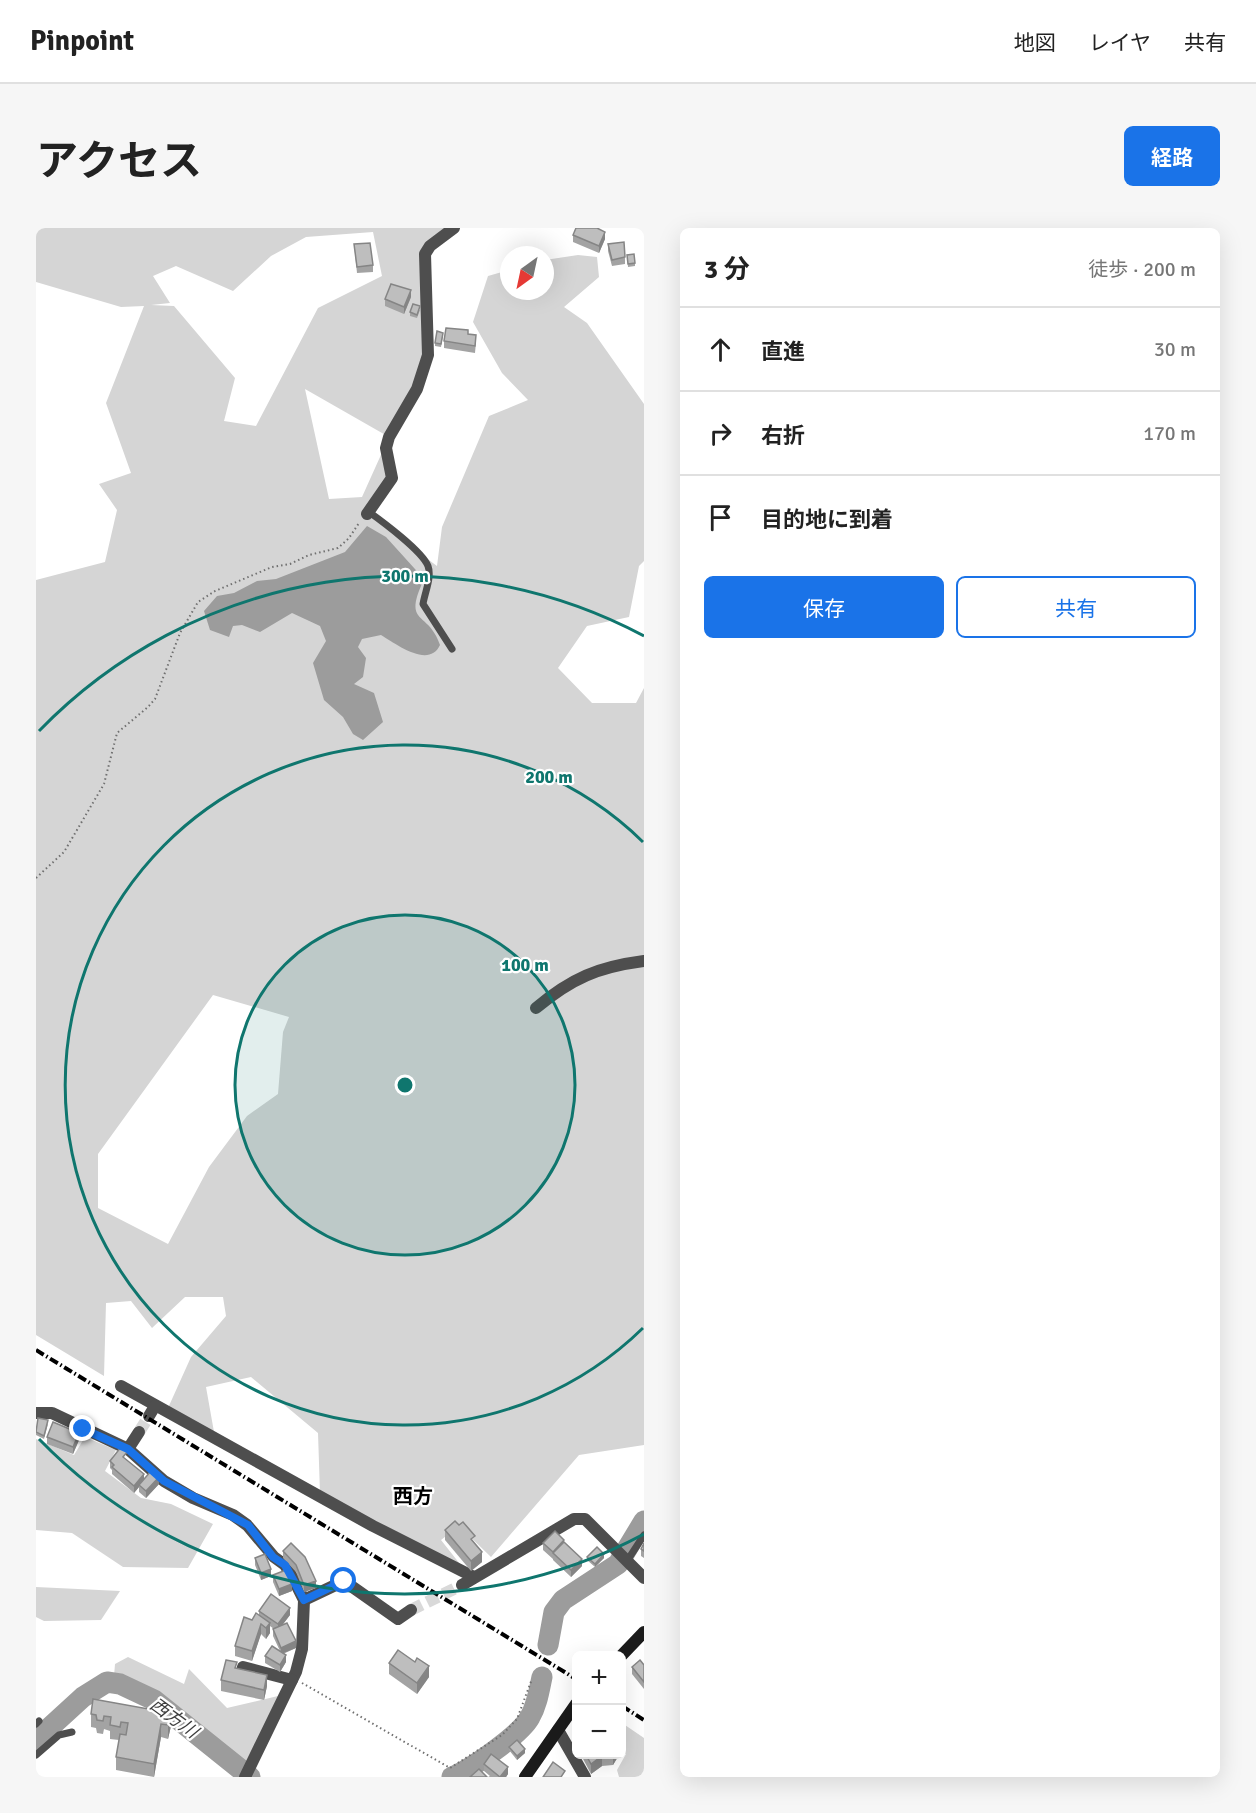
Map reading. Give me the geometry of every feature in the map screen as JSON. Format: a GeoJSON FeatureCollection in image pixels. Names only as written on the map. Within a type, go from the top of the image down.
{"type":"FeatureCollection","features":[{"type":"Feature","properties":{"kind":"main road"},"geometry":{"type":"LineString","coordinates":[[626,1651],[644,1632]]}},
{"type":"Feature","properties":{"kind":"main road"},"geometry":{"type":"LineString","coordinates":[[525,1777],[575,1705]]}},
{"type":"Feature","properties":{"kind":"street"},"geometry":{"type":"LineString","coordinates":[[368,513],[392,478],[386,448],[389,437],[417,388],[428,355],[425,254],[430,246],[454,228]]}},
{"type":"Feature","properties":{"kind":"street"},"geometry":{"type":"LineString","coordinates":[[536,1008],[562,986],[609,966],[644,961]]}},
{"type":"Feature","properties":{"kind":"street"},"geometry":{"type":"LineString","coordinates":[[121,1386],[152,1411],[474,1577]]}},
{"type":"Feature","properties":{"kind":"street"},"geometry":{"type":"LineString","coordinates":[[36,1413],[52,1413],[128,1449],[164,1481],[248,1525],[273,1557],[285,1565],[304,1600],[302,1649],[293,1678],[253,1765],[245,1777]]}},
{"type":"Feature","properties":{"kind":"street"},"geometry":{"type":"LineString","coordinates":[[128,1449],[139,1432]]}},
{"type":"Feature","properties":{"kind":"street"},"geometry":{"type":"LineString","coordinates":[[462,1584],[574,1519],[585,1519],[644,1578]]}},
{"type":"Feature","properties":{"kind":"street"},"geometry":{"type":"LineString","coordinates":[[304,1600],[344,1581],[398,1619],[411,1610]]}},
{"type":"Feature","properties":{"kind":"street"},"geometry":{"type":"LineString","coordinates":[[241,1676],[243,1667],[293,1678]]}},
{"type":"Feature","properties":{"kind":"street"},"geometry":{"type":"LineString","coordinates":[[558,1730],[585,1777]]}},
{"type":"Feature","properties":{"kind":"lane"},"geometry":{"type":"LineString","coordinates":[[368,513],[400,535],[428,565],[429,576],[423,604],[452,649]]}},
{"type":"Feature","properties":{"kind":"lane"},"geometry":{"type":"LineString","coordinates":[[627,1560],[644,1535]]}},
{"type":"Feature","properties":{"kind":"lane"},"geometry":{"type":"LineString","coordinates":[[36,1755],[58,1735],[72,1732]]}},
{"type":"Feature","properties":{"kind":"path"},"geometry":{"type":"LineString","coordinates":[[36,878],[64,852],[105,784],[117,734],[155,699],[180,633],[198,602],[214,591],[272,567],[338,548],[368,513]]}},
{"type":"Feature","properties":{"kind":"path"},"geometry":{"type":"LineString","coordinates":[[293,1678],[450,1768],[502,1735],[517,1719],[532,1679]]}},
{"type":"Feature","properties":{"kind":"shaded area"},"geometry":{"type":"Polygon","coordinates":[[[36,228],[459,228],[430,251],[428,355],[389,437],[392,475],[367,514],[437,566],[442,527],[489,416],[528,400],[502,373],[473,322],[488,276],[500,273],[500,300],[554,300],[554,259],[578,255],[597,257],[599,277],[564,307],[587,323],[644,404],[644,561],[639,566],[629,617],[587,626],[558,668],[592,703],[636,703],[644,688],[644,1445],[579,1455],[491,1557],[459,1526],[441,1540],[467,1573],[320,1493],[318,1433],[251,1377],[206,1387],[214,1432],[168,1408],[191,1357],[226,1316],[223,1297],[185,1297],[152,1328],[131,1301],[106,1303],[104,1376],[36,1335],[36,580],[105,562],[117,510],[99,484],[131,473],[106,403],[144,306],[121,307],[36,282],[36,228]],[[373,232],[306,237],[271,256],[233,291],[176,266],[153,276],[170,303],[151,305],[174,306],[235,378],[224,421],[256,426],[318,308],[382,276],[373,232]],[[305,389],[329,499],[362,497],[389,437],[305,389]],[[213,995],[98,1154],[98,1208],[168,1244],[209,1167],[247,1116],[278,1094],[283,1032],[289,1017],[213,995]]]}},
{"type":"Feature","properties":{"kind":"shaded area"},"geometry":{"type":"Polygon","coordinates":[[[367,526],[386,537],[424,579],[418,594],[416,611],[435,634],[440,645],[435,652],[420,655],[381,635],[362,639],[358,647],[366,658],[363,677],[354,684],[374,693],[383,722],[363,740],[353,734],[343,717],[324,700],[313,663],[326,641],[320,626],[292,613],[260,632],[242,625],[233,626],[229,637],[210,630],[204,611],[217,596],[234,593],[257,581],[276,579],[345,552],[367,526]]]}},
{"type":"Feature","properties":{"kind":"shaded area"},"geometry":{"type":"Polygon","coordinates":[[[85,1437],[116,1450],[105,1471],[141,1498],[171,1504],[213,1524],[188,1568],[123,1567],[72,1533],[36,1530],[36,1439],[74,1455],[85,1437]]]}},
{"type":"Feature","properties":{"kind":"shaded area"},"geometry":{"type":"Polygon","coordinates":[[[36,1587],[120,1591],[101,1620],[44,1621],[36,1617],[36,1587]]]}},
{"type":"Feature","properties":{"kind":"shaded area"},"geometry":{"type":"Polygon","coordinates":[[[128,1657],[184,1684],[189,1669],[227,1708],[278,1696],[247,1764],[209,1741],[155,1697],[114,1676],[115,1664],[128,1657]]]}},
{"type":"Feature","properties":{"kind":"shaded area"},"geometry":{"type":"Polygon","coordinates":[[[626,1726],[644,1738],[644,1777],[619,1777],[617,1770],[623,1759],[626,1759],[626,1726]]]}},
{"type":"Feature","properties":{"kind":"building"},"geometry":{"type":"Polygon","coordinates":[[[576,228],[597,228],[605,232],[599,246],[573,235],[576,228]]]}},
{"type":"Feature","properties":{"kind":"building"},"geometry":{"type":"Polygon","coordinates":[[[624,242],[625,257],[612,260],[608,244],[624,242]]]}},
{"type":"Feature","properties":{"kind":"building"},"geometry":{"type":"Polygon","coordinates":[[[370,243],[373,265],[357,267],[354,244],[370,243]]]}},
{"type":"Feature","properties":{"kind":"building"},"geometry":{"type":"Polygon","coordinates":[[[634,254],[635,263],[628,264],[627,255],[634,254]]]}},
{"type":"Feature","properties":{"kind":"building"},"geometry":{"type":"Polygon","coordinates":[[[391,284],[411,290],[404,307],[385,299],[391,284]]]}},
{"type":"Feature","properties":{"kind":"building"},"geometry":{"type":"Polygon","coordinates":[[[413,304],[420,306],[417,315],[410,312],[413,304]]]}},
{"type":"Feature","properties":{"kind":"building"},"geometry":{"type":"Polygon","coordinates":[[[446,328],[468,330],[468,334],[476,335],[475,346],[444,341],[446,328]]]}},
{"type":"Feature","properties":{"kind":"building"},"geometry":{"type":"Polygon","coordinates":[[[437,331],[443,333],[441,344],[435,343],[437,331]]]}},
{"type":"Feature","properties":{"kind":"building"},"geometry":{"type":"Polygon","coordinates":[[[38,1418],[48,1420],[44,1436],[36,1432],[38,1418]]]}},
{"type":"Feature","properties":{"kind":"building"},"geometry":{"type":"Polygon","coordinates":[[[53,1422],[79,1433],[73,1447],[47,1437],[53,1422]]]}},
{"type":"Feature","properties":{"kind":"building"},"geometry":{"type":"Polygon","coordinates":[[[121,1447],[127,1452],[123,1457],[144,1474],[134,1486],[112,1467],[114,1465],[110,1461],[121,1447]]]}},
{"type":"Feature","properties":{"kind":"building"},"geometry":{"type":"Polygon","coordinates":[[[151,1471],[159,1477],[146,1491],[139,1485],[151,1471]]]}},
{"type":"Feature","properties":{"kind":"building"},"geometry":{"type":"Polygon","coordinates":[[[455,1521],[459,1525],[463,1522],[475,1536],[471,1539],[482,1552],[471,1561],[445,1530],[455,1521]]]}},
{"type":"Feature","properties":{"kind":"building"},"geometry":{"type":"Polygon","coordinates":[[[555,1531],[564,1540],[553,1552],[543,1543],[555,1531]]]}},
{"type":"Feature","properties":{"kind":"building"},"geometry":{"type":"Polygon","coordinates":[[[564,1542],[582,1559],[571,1570],[553,1553],[564,1542]]]}},
{"type":"Feature","properties":{"kind":"building"},"geometry":{"type":"Polygon","coordinates":[[[291,1543],[305,1557],[316,1581],[304,1585],[296,1565],[283,1551],[291,1543]]]}},
{"type":"Feature","properties":{"kind":"building"},"geometry":{"type":"Polygon","coordinates":[[[597,1547],[604,1554],[595,1564],[587,1557],[597,1547]]]}},
{"type":"Feature","properties":{"kind":"building"},"geometry":{"type":"Polygon","coordinates":[[[265,1554],[271,1569],[261,1573],[255,1558],[265,1554]]]}},
{"type":"Feature","properties":{"kind":"building"},"geometry":{"type":"Polygon","coordinates":[[[286,1570],[292,1584],[279,1589],[273,1575],[286,1570]]]}},
{"type":"Feature","properties":{"kind":"building"},"geometry":{"type":"Polygon","coordinates":[[[271,1594],[290,1608],[278,1624],[259,1611],[271,1594]]]}},
{"type":"Feature","properties":{"kind":"building"},"geometry":{"type":"Polygon","coordinates":[[[256,1613],[270,1623],[266,1628],[261,1624],[252,1651],[235,1646],[244,1617],[252,1620],[256,1613]]]}},
{"type":"Feature","properties":{"kind":"building"},"geometry":{"type":"Polygon","coordinates":[[[287,1623],[296,1641],[281,1648],[273,1629],[287,1623]]]}},
{"type":"Feature","properties":{"kind":"building"},"geometry":{"type":"Polygon","coordinates":[[[272,1646],[286,1655],[280,1665],[265,1656],[272,1646]]]}},
{"type":"Feature","properties":{"kind":"building"},"geometry":{"type":"Polygon","coordinates":[[[398,1650],[415,1662],[417,1658],[429,1666],[417,1683],[389,1663],[398,1650]]]}},
{"type":"Feature","properties":{"kind":"building"},"geometry":{"type":"Polygon","coordinates":[[[226,1660],[237,1662],[235,1668],[267,1675],[264,1690],[221,1680],[226,1660]]]}},
{"type":"Feature","properties":{"kind":"building"},"geometry":{"type":"Polygon","coordinates":[[[640,1660],[644,1665],[644,1682],[632,1667],[640,1660]]]}},
{"type":"Feature","properties":{"kind":"building"},"geometry":{"type":"Polygon","coordinates":[[[93,1699],[171,1713],[168,1725],[161,1724],[154,1764],[116,1757],[120,1734],[126,1735],[128,1723],[121,1722],[120,1727],[110,1725],[111,1717],[104,1716],[103,1721],[97,1720],[96,1715],[91,1714],[93,1699]]]}},
{"type":"Feature","properties":{"kind":"building"},"geometry":{"type":"Polygon","coordinates":[[[517,1740],[525,1749],[517,1756],[509,1747],[517,1740]]]}},
{"type":"Feature","properties":{"kind":"building"},"geometry":{"type":"Polygon","coordinates":[[[491,1754],[508,1767],[500,1777],[484,1764],[491,1754]]]}},
{"type":"Feature","properties":{"kind":"building"},"geometry":{"type":"Polygon","coordinates":[[[588,1759],[598,1759],[591,1764],[588,1759]]]}},
{"type":"Feature","properties":{"kind":"building"},"geometry":{"type":"Polygon","coordinates":[[[553,1762],[565,1771],[561,1777],[543,1777],[553,1762]]]}},
{"type":"Feature","properties":{"kind":"building"},"geometry":{"type":"Polygon","coordinates":[[[479,1769],[487,1777],[470,1777],[479,1769]]]}},
{"type":"Feature","properties":{"kind":"waterway","name":"西方川"},"geometry":{"type":"LineString","coordinates":[[548,1645],[554,1612],[563,1600],[618,1564],[644,1521]]}},
{"type":"Feature","properties":{"kind":"waterway","name":"西方川"},"geometry":{"type":"LineString","coordinates":[[452,1777],[495,1750],[525,1724],[538,1698],[542,1677]]}},
{"type":"Feature","properties":{"kind":"waterway","name":"西方川"},"geometry":{"type":"LineString","coordinates":[[36,1740],[83,1697],[107,1682],[120,1684],[154,1700],[250,1777]]}},
{"type":"Feature","properties":{"kind":"tunnel"},"geometry":{"type":"LineString","coordinates":[[139,1432],[149,1416]]}},
{"type":"Feature","properties":{"kind":"tunnel"},"geometry":{"type":"LineString","coordinates":[[411,1610],[462,1585]]}},
{"type":"Feature","properties":{"kind":"railway"},"geometry":{"type":"LineString","coordinates":[[36,1350],[572,1677]]}},
{"type":"Feature","properties":{"kind":"railway"},"geometry":{"type":"LineString","coordinates":[[626,1709],[644,1720]]}},
{"type":"Feature","properties":{"kind":"district","name":"西方"},"geometry":{"type":"Point","coordinates":[413,1496]}},
{"type":"Feature","properties":{"kind":"route"},"geometry":{"type":"LineString","coordinates":[[83,1429],[128,1449],[164,1481],[193,1498],[233,1515],[248,1525],[273,1557],[285,1565],[304,1600],[344,1581]]}}]}
